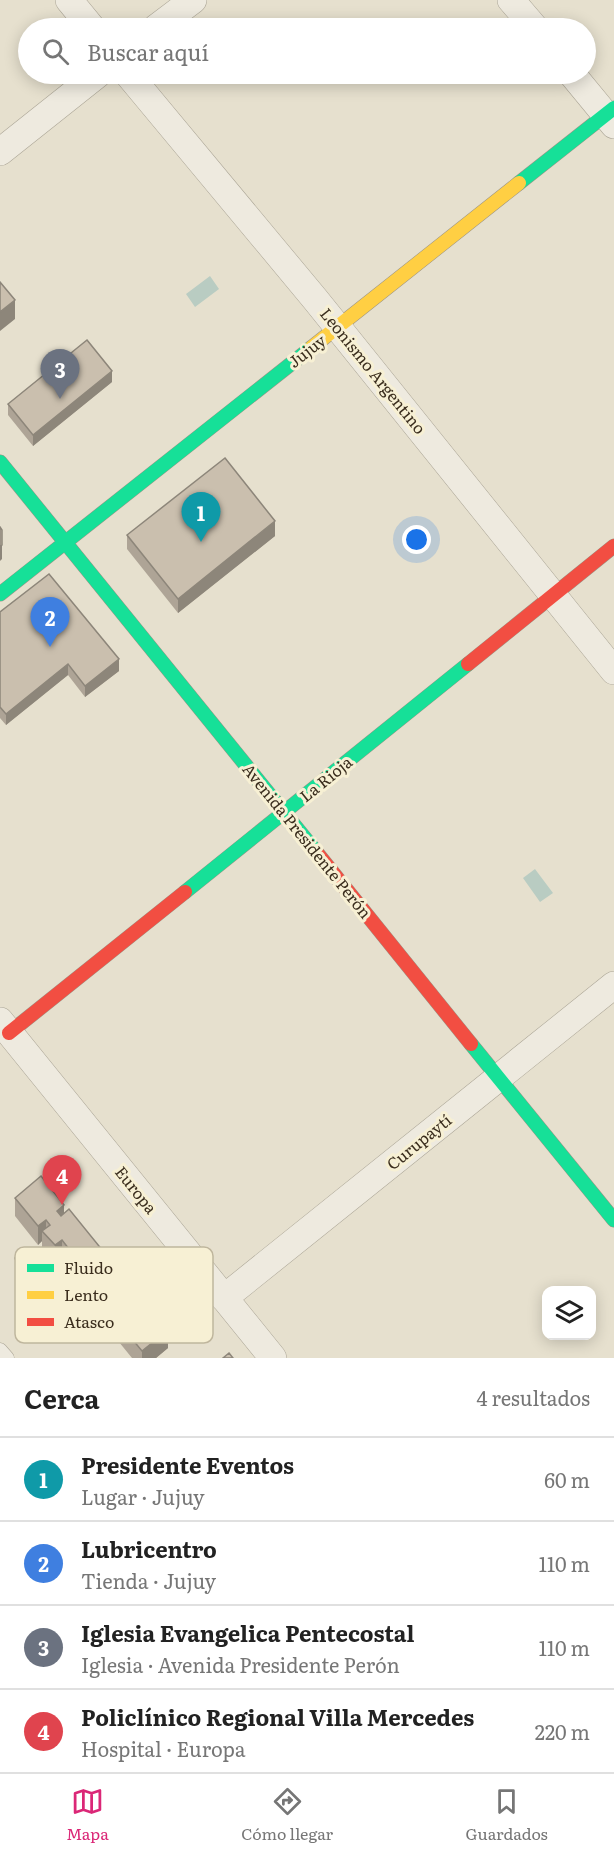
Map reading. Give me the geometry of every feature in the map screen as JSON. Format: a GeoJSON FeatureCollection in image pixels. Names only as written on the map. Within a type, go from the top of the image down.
{"type":"FeatureCollection","features":[{"type":"Feature","properties":{"kind":"street"},"geometry":{"type":"LineString","coordinates":[[69,0],[84,18]]}},
{"type":"Feature","properties":{"kind":"street"},"geometry":{"type":"LineString","coordinates":[[169,18],[193,0]]}},
{"type":"Feature","properties":{"kind":"street"},"geometry":{"type":"LineString","coordinates":[[511,0],[526,18]]}},
{"type":"Feature","properties":{"kind":"street"},"geometry":{"type":"LineString","coordinates":[[0,152],[85,84]]}},
{"type":"Feature","properties":{"kind":"street","name":"Leonismo Argentino"},"geometry":{"type":"LineString","coordinates":[[136,84],[338,326],[614,671]]}},
{"type":"Feature","properties":{"kind":"street"},"geometry":{"type":"LineString","coordinates":[[581,84],[611,116]]}},
{"type":"Feature","properties":{"kind":"street","name":"Jujuy"},"geometry":{"type":"LineString","coordinates":[[0,594],[338,326],[611,116]]}},
{"type":"Feature","properties":{"kind":"street","name":"Avenida Presidente Perón"},"geometry":{"type":"LineString","coordinates":[[0,462],[614,1220]]}},
{"type":"Feature","properties":{"kind":"street","name":"La Rioja"},"geometry":{"type":"LineString","coordinates":[[5,1027],[285,813],[614,546]]}},
{"type":"Feature","properties":{"kind":"street","name":"Curupaytí"},"geometry":{"type":"LineString","coordinates":[[224,1298],[614,985]]}},
{"type":"Feature","properties":{"kind":"street","name":"Europa"},"geometry":{"type":"LineString","coordinates":[[5,1027],[183,1247]]}},
{"type":"Feature","properties":{"kind":"street","name":"Europa"},"geometry":{"type":"LineString","coordinates":[[213,1284],[273,1358]]}},
{"type":"Feature","properties":{"kind":"lane"},"geometry":{"type":"LineString","coordinates":[[0,1350],[7,1358]]}},
{"type":"Feature","properties":{"kind":"shaded area"},"geometry":{"type":"Polygon","coordinates":[[[210,276],[219,289],[195,307],[186,294],[210,276]]]}},
{"type":"Feature","properties":{"kind":"shaded area"},"geometry":{"type":"Polygon","coordinates":[[[535,869],[553,893],[540,902],[523,878],[535,869]]]}},
{"type":"Feature","properties":{"kind":"building"},"geometry":{"type":"Polygon","coordinates":[[[0,282],[15,300],[0,312],[0,282]]]}},
{"type":"Feature","properties":{"kind":"building"},"geometry":{"type":"Polygon","coordinates":[[[87,340],[112,371],[33,435],[8,404],[87,340]]]}},
{"type":"Feature","properties":{"kind":"building"},"geometry":{"type":"Polygon","coordinates":[[[225,458],[275,521],[178,599],[127,535],[225,458]]]}},
{"type":"Feature","properties":{"kind":"building"},"geometry":{"type":"Polygon","coordinates":[[[0,527],[2,545],[0,547],[0,527]]]}},
{"type":"Feature","properties":{"kind":"building"},"geometry":{"type":"Polygon","coordinates":[[[49,574],[119,659],[85,686],[68,664],[6,714],[0,707],[0,612],[49,574]]]}},
{"type":"Feature","properties":{"kind":"building"},"geometry":{"type":"Polygon","coordinates":[[[41,1176],[64,1205],[57,1211],[61,1216],[69,1209],[100,1247],[67,1247],[62,1240],[55,1245],[42,1231],[50,1225],[46,1220],[38,1226],[15,1198],[41,1176]]]}},
{"type":"Feature","properties":{"kind":"building"},"geometry":{"type":"Polygon","coordinates":[[[135,1343],[152,1343],[142,1351],[135,1343]]]}},
{"type":"Feature","properties":{"kind":"building"},"geometry":{"type":"Polygon","coordinates":[[[229,1353],[233,1358],[223,1358],[229,1353]]]}},
{"type":"Feature","properties":{"kind":"traffic: fast"},"geometry":{"type":"LineString","coordinates":[[519,183],[614,108]]}},
{"type":"Feature","properties":{"kind":"traffic: fast"},"geometry":{"type":"LineString","coordinates":[[0,594],[311,348]]}},
{"type":"Feature","properties":{"kind":"traffic: fast"},"geometry":{"type":"LineString","coordinates":[[0,462],[317,853]]}},
{"type":"Feature","properties":{"kind":"traffic: fast"},"geometry":{"type":"LineString","coordinates":[[185,892],[468,664]]}},
{"type":"Feature","properties":{"kind":"traffic: fast"},"geometry":{"type":"LineString","coordinates":[[471,1044],[614,1220]]}},
{"type":"Feature","properties":{"kind":"traffic: slow"},"geometry":{"type":"LineString","coordinates":[[311,348],[519,183]]}},
{"type":"Feature","properties":{"kind":"traffic: jam"},"geometry":{"type":"LineString","coordinates":[[468,664],[614,546]]}},
{"type":"Feature","properties":{"kind":"traffic: jam"},"geometry":{"type":"LineString","coordinates":[[317,853],[471,1044]]}},
{"type":"Feature","properties":{"kind":"traffic: jam"},"geometry":{"type":"LineString","coordinates":[[9,1033],[185,892]]}},
{"type":"Feature","properties":{"kind":"place","name":"Iglesia Evangelica Pentecostal"},"geometry":{"type":"Point","coordinates":[60,399]}},
{"type":"Feature","properties":{"kind":"place","name":"Presidente Eventos"},"geometry":{"type":"Point","coordinates":[201,542]}},
{"type":"Feature","properties":{"kind":"place","name":"Lubricentro"},"geometry":{"type":"Point","coordinates":[50,647]}},
{"type":"Feature","properties":{"kind":"place","name":"Policlínico Regional Villa Mercedes"},"geometry":{"type":"Point","coordinates":[62,1205]}}]}
